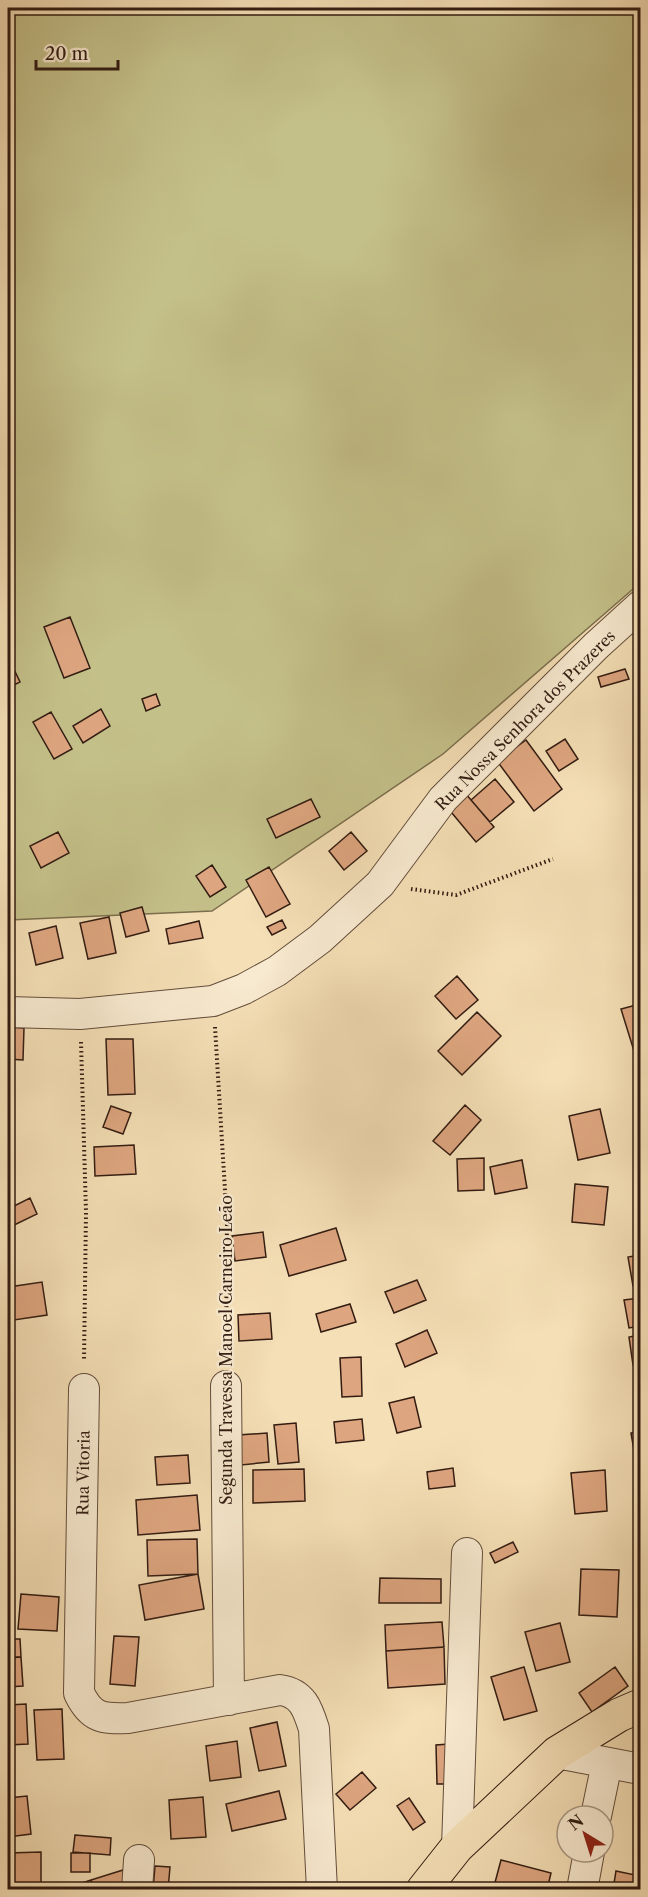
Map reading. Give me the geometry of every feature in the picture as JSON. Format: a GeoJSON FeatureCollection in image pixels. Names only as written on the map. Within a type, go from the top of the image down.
{"type":"FeatureCollection","features":[{"type":"Feature","properties":{"kind":"main road"},"geometry":{"type":"LineString","coordinates":[[423,1890],[457,1847],[556,1753],[619,1715],[640,1706]]}},
{"type":"Feature","properties":{"kind":"street","name":"Rua Nossa Senhora dos Prazeres"},"geometry":{"type":"LineString","coordinates":[[8,1012],[80,1014],[213,1001],[244,989],[277,971],[320,939],[381,884],[443,799],[596,646],[640,606]]}},
{"type":"Feature","properties":{"kind":"street","name":"Segunda Travessa Manoel Carneiro Leão"},"geometry":{"type":"LineString","coordinates":[[226,1386],[229,1700]]}},
{"type":"Feature","properties":{"kind":"street","name":"Rua Vitoria"},"geometry":{"type":"LineString","coordinates":[[84,1389],[79,1692],[85,1706],[94,1714],[110,1719],[280,1690],[292,1692],[301,1699],[307,1709],[314,1729],[322,1890]]}},
{"type":"Feature","properties":{"kind":"street"},"geometry":{"type":"LineString","coordinates":[[457,1847],[466,1553]]}},
{"type":"Feature","properties":{"kind":"street"},"geometry":{"type":"LineString","coordinates":[[556,1753],[640,1769]]}},
{"type":"Feature","properties":{"kind":"street"},"geometry":{"type":"LineString","coordinates":[[598,1804],[607,1763]]}},
{"type":"Feature","properties":{"kind":"street"},"geometry":{"type":"LineString","coordinates":[[137,1890],[139,1860]]}},
{"type":"Feature","properties":{"kind":"street"},"geometry":{"type":"LineString","coordinates":[[582,1890],[587,1864]]}},
{"type":"Feature","properties":{"kind":"path"},"geometry":{"type":"LineString","coordinates":[[381,884],[456,895],[554,859]]}},
{"type":"Feature","properties":{"kind":"path","name":"Segunda Travessa Manoel Carneiro Leão"},"geometry":{"type":"LineString","coordinates":[[213,1001],[227,1223],[226,1386]]}},
{"type":"Feature","properties":{"kind":"path"},"geometry":{"type":"LineString","coordinates":[[80,1014],[86,1212],[84,1389]]}},
{"type":"Feature","properties":{"kind":"shaded area"},"geometry":{"type":"Polygon","coordinates":[[[8,8],[640,8],[640,583],[443,754],[212,911],[9,920],[8,917],[8,8]]]}},
{"type":"Feature","properties":{"kind":"building"},"geometry":{"type":"Polygon","coordinates":[[[70,617],[90,668],[64,678],[44,627],[70,617]]]}},
{"type":"Feature","properties":{"kind":"building"},"geometry":{"type":"Polygon","coordinates":[[[8,657],[20,682],[8,688],[8,657]]]}},
{"type":"Feature","properties":{"kind":"building"},"geometry":{"type":"Polygon","coordinates":[[[625,669],[629,679],[601,687],[598,677],[625,669]]]}},
{"type":"Feature","properties":{"kind":"building"},"geometry":{"type":"Polygon","coordinates":[[[156,694],[160,705],[146,711],[142,699],[156,694]]]}},
{"type":"Feature","properties":{"kind":"building"},"geometry":{"type":"Polygon","coordinates":[[[101,709],[110,726],[83,743],[73,726],[101,709]]]}},
{"type":"Feature","properties":{"kind":"building"},"geometry":{"type":"Polygon","coordinates":[[[51,712],[72,749],[54,759],[33,722],[51,712]]]}},
{"type":"Feature","properties":{"kind":"building"},"geometry":{"type":"Polygon","coordinates":[[[565,739],[578,759],[559,771],[546,751],[565,739]]]}},
{"type":"Feature","properties":{"kind":"building"},"geometry":{"type":"Polygon","coordinates":[[[526,740],[562,789],[534,811],[497,761],[526,740]]]}},
{"type":"Feature","properties":{"kind":"building"},"geometry":{"type":"Polygon","coordinates":[[[495,779],[514,802],[490,822],[471,800],[495,779]]]}},
{"type":"Feature","properties":{"kind":"building"},"geometry":{"type":"Polygon","coordinates":[[[460,787],[494,827],[476,842],[442,801],[460,787]]]}},
{"type":"Feature","properties":{"kind":"building"},"geometry":{"type":"Polygon","coordinates":[[[311,799],[320,817],[276,838],[267,819],[311,799]]]}},
{"type":"Feature","properties":{"kind":"building"},"geometry":{"type":"Polygon","coordinates":[[[58,832],[69,853],[41,868],[30,846],[58,832]]]}},
{"type":"Feature","properties":{"kind":"building"},"geometry":{"type":"Polygon","coordinates":[[[351,832],[367,851],[344,870],[329,851],[351,832]]]}},
{"type":"Feature","properties":{"kind":"building"},"geometry":{"type":"Polygon","coordinates":[[[212,865],[226,887],[210,897],[196,876],[212,865]]]}},
{"type":"Feature","properties":{"kind":"building"},"geometry":{"type":"Polygon","coordinates":[[[269,867],[290,904],[266,917],[246,880],[269,867]]]}},
{"type":"Feature","properties":{"kind":"building"},"geometry":{"type":"Polygon","coordinates":[[[142,907],[149,931],[126,937],[120,913],[142,907]]]}},
{"type":"Feature","properties":{"kind":"building"},"geometry":{"type":"Polygon","coordinates":[[[109,917],[116,953],[88,959],[80,923],[109,917]]]}},
{"type":"Feature","properties":{"kind":"building"},"geometry":{"type":"Polygon","coordinates":[[[282,920],[286,928],[272,935],[267,927],[282,920]]]}},
{"type":"Feature","properties":{"kind":"building"},"geometry":{"type":"Polygon","coordinates":[[[199,921],[203,938],[169,944],[166,929],[199,921]]]}},
{"type":"Feature","properties":{"kind":"building"},"geometry":{"type":"Polygon","coordinates":[[[56,926],[63,958],[36,965],[29,933],[56,926]]]}},
{"type":"Feature","properties":{"kind":"building"},"geometry":{"type":"Polygon","coordinates":[[[457,976],[478,1000],[456,1019],[435,996],[457,976]]]}},
{"type":"Feature","properties":{"kind":"building"},"geometry":{"type":"Polygon","coordinates":[[[640,1004],[640,1063],[638,1064],[621,1009],[640,1004]]]}},
{"type":"Feature","properties":{"kind":"building"},"geometry":{"type":"Polygon","coordinates":[[[477,1012],[501,1036],[462,1075],[438,1051],[477,1012]]]}},
{"type":"Feature","properties":{"kind":"building"},"geometry":{"type":"Polygon","coordinates":[[[8,1027],[24,1028],[23,1060],[8,1059],[8,1027]]]}},
{"type":"Feature","properties":{"kind":"building"},"geometry":{"type":"Polygon","coordinates":[[[106,1039],[133,1039],[135,1094],[108,1095],[106,1039]]]}},
{"type":"Feature","properties":{"kind":"building"},"geometry":{"type":"Polygon","coordinates":[[[636,1092],[640,1092],[640,1128],[638,1128],[636,1092]]]}},
{"type":"Feature","properties":{"kind":"building"},"geometry":{"type":"Polygon","coordinates":[[[465,1105],[481,1120],[450,1155],[433,1141],[465,1105]]]}},
{"type":"Feature","properties":{"kind":"building"},"geometry":{"type":"Polygon","coordinates":[[[111,1106],[131,1113],[123,1134],[103,1127],[111,1106]]]}},
{"type":"Feature","properties":{"kind":"building"},"geometry":{"type":"Polygon","coordinates":[[[600,1109],[610,1153],[578,1160],[569,1116],[600,1109]]]}},
{"type":"Feature","properties":{"kind":"building"},"geometry":{"type":"Polygon","coordinates":[[[134,1145],[136,1174],[95,1176],[94,1147],[134,1145]]]}},
{"type":"Feature","properties":{"kind":"building"},"geometry":{"type":"Polygon","coordinates":[[[484,1158],[484,1190],[458,1191],[457,1159],[484,1158]]]}},
{"type":"Feature","properties":{"kind":"building"},"geometry":{"type":"Polygon","coordinates":[[[522,1160],[527,1188],[495,1194],[490,1167],[522,1160]]]}},
{"type":"Feature","properties":{"kind":"building"},"geometry":{"type":"Polygon","coordinates":[[[575,1184],[608,1187],[604,1225],[572,1222],[575,1184]]]}},
{"type":"Feature","properties":{"kind":"building"},"geometry":{"type":"Polygon","coordinates":[[[30,1198],[37,1214],[8,1228],[8,1209],[30,1198]]]}},
{"type":"Feature","properties":{"kind":"building"},"geometry":{"type":"Polygon","coordinates":[[[336,1228],[346,1260],[289,1276],[280,1245],[336,1228]]]}},
{"type":"Feature","properties":{"kind":"building"},"geometry":{"type":"Polygon","coordinates":[[[263,1232],[266,1257],[235,1261],[232,1236],[263,1232]]]}},
{"type":"Feature","properties":{"kind":"building"},"geometry":{"type":"Polygon","coordinates":[[[640,1255],[640,1285],[633,1286],[628,1257],[640,1255]]]}},
{"type":"Feature","properties":{"kind":"building"},"geometry":{"type":"Polygon","coordinates":[[[417,1280],[426,1300],[394,1313],[385,1292],[417,1280]]]}},
{"type":"Feature","properties":{"kind":"building"},"geometry":{"type":"Polygon","coordinates":[[[42,1282],[47,1315],[14,1320],[9,1287],[42,1282]]]}},
{"type":"Feature","properties":{"kind":"building"},"geometry":{"type":"Polygon","coordinates":[[[640,1298],[640,1326],[629,1328],[624,1300],[640,1298]]]}},
{"type":"Feature","properties":{"kind":"building"},"geometry":{"type":"Polygon","coordinates":[[[350,1304],[356,1322],[321,1332],[316,1314],[350,1304]]]}},
{"type":"Feature","properties":{"kind":"building"},"geometry":{"type":"Polygon","coordinates":[[[270,1313],[272,1339],[239,1341],[238,1315],[270,1313]]]}},
{"type":"Feature","properties":{"kind":"building"},"geometry":{"type":"Polygon","coordinates":[[[427,1330],[437,1353],[405,1367],[396,1344],[427,1330]]]}},
{"type":"Feature","properties":{"kind":"building"},"geometry":{"type":"Polygon","coordinates":[[[640,1335],[640,1364],[633,1365],[629,1337],[640,1335]]]}},
{"type":"Feature","properties":{"kind":"building"},"geometry":{"type":"Polygon","coordinates":[[[361,1357],[362,1396],[342,1397],[340,1358],[361,1357]]]}},
{"type":"Feature","properties":{"kind":"building"},"geometry":{"type":"Polygon","coordinates":[[[414,1397],[421,1427],[397,1433],[389,1403],[414,1397]]]}},
{"type":"Feature","properties":{"kind":"building"},"geometry":{"type":"Polygon","coordinates":[[[362,1419],[364,1440],[336,1443],[334,1422],[362,1419]]]}},
{"type":"Feature","properties":{"kind":"building"},"geometry":{"type":"Polygon","coordinates":[[[296,1423],[299,1462],[278,1464],[274,1425],[296,1423]]]}},
{"type":"Feature","properties":{"kind":"building"},"geometry":{"type":"Polygon","coordinates":[[[640,1431],[640,1461],[636,1462],[631,1433],[640,1431]]]}},
{"type":"Feature","properties":{"kind":"building"},"geometry":{"type":"Polygon","coordinates":[[[267,1433],[269,1462],[241,1465],[238,1435],[267,1433]]]}},
{"type":"Feature","properties":{"kind":"building"},"geometry":{"type":"Polygon","coordinates":[[[188,1455],[190,1483],[157,1485],[155,1457],[188,1455]]]}},
{"type":"Feature","properties":{"kind":"building"},"geometry":{"type":"Polygon","coordinates":[[[453,1468],[455,1486],[429,1489],[427,1472],[453,1468]]]}},
{"type":"Feature","properties":{"kind":"building"},"geometry":{"type":"Polygon","coordinates":[[[304,1469],[305,1501],[253,1503],[253,1470],[304,1469]]]}},
{"type":"Feature","properties":{"kind":"building"},"geometry":{"type":"Polygon","coordinates":[[[605,1470],[607,1511],[575,1514],[571,1473],[605,1470]]]}},
{"type":"Feature","properties":{"kind":"building"},"geometry":{"type":"Polygon","coordinates":[[[197,1495],[200,1530],[138,1535],[136,1500],[197,1495]]]}},
{"type":"Feature","properties":{"kind":"building"},"geometry":{"type":"Polygon","coordinates":[[[197,1539],[198,1574],[148,1576],[147,1540],[197,1539]]]}},
{"type":"Feature","properties":{"kind":"building"},"geometry":{"type":"Polygon","coordinates":[[[513,1542],[518,1552],[495,1563],[490,1553],[513,1542]]]}},
{"type":"Feature","properties":{"kind":"building"},"geometry":{"type":"Polygon","coordinates":[[[581,1569],[619,1570],[617,1617],[579,1615],[581,1569]]]}},
{"type":"Feature","properties":{"kind":"building"},"geometry":{"type":"Polygon","coordinates":[[[198,1574],[204,1609],[145,1620],[139,1585],[198,1574]]]}},
{"type":"Feature","properties":{"kind":"building"},"geometry":{"type":"Polygon","coordinates":[[[380,1578],[441,1579],[441,1603],[379,1603],[380,1578]]]}},
{"type":"Feature","properties":{"kind":"building"},"geometry":{"type":"Polygon","coordinates":[[[21,1594],[59,1597],[57,1631],[18,1629],[21,1594]]]}},
{"type":"Feature","properties":{"kind":"building"},"geometry":{"type":"Polygon","coordinates":[[[442,1622],[444,1647],[386,1651],[385,1625],[442,1622]]]}},
{"type":"Feature","properties":{"kind":"building"},"geometry":{"type":"Polygon","coordinates":[[[560,1623],[570,1662],[536,1671],[525,1632],[560,1623]]]}},
{"type":"Feature","properties":{"kind":"building"},"geometry":{"type":"Polygon","coordinates":[[[114,1636],[139,1637],[135,1686],[110,1684],[114,1636]]]}},
{"type":"Feature","properties":{"kind":"building"},"geometry":{"type":"Polygon","coordinates":[[[8,1639],[20,1639],[21,1657],[8,1657],[8,1639]]]}},
{"type":"Feature","properties":{"kind":"building"},"geometry":{"type":"Polygon","coordinates":[[[444,1647],[445,1684],[388,1688],[386,1651],[444,1647]]]}},
{"type":"Feature","properties":{"kind":"building"},"geometry":{"type":"Polygon","coordinates":[[[21,1657],[23,1686],[8,1687],[8,1658],[21,1657]]]}},
{"type":"Feature","properties":{"kind":"building"},"geometry":{"type":"Polygon","coordinates":[[[524,1667],[537,1711],[504,1720],[491,1677],[524,1667]]]}},
{"type":"Feature","properties":{"kind":"building"},"geometry":{"type":"Polygon","coordinates":[[[615,1667],[628,1686],[592,1712],[579,1693],[615,1667]]]}},
{"type":"Feature","properties":{"kind":"building"},"geometry":{"type":"Polygon","coordinates":[[[26,1704],[28,1744],[8,1745],[8,1705],[26,1704]]]}},
{"type":"Feature","properties":{"kind":"building"},"geometry":{"type":"Polygon","coordinates":[[[62,1709],[64,1759],[37,1760],[34,1710],[62,1709]]]}},
{"type":"Feature","properties":{"kind":"building"},"geometry":{"type":"Polygon","coordinates":[[[277,1722],[286,1766],[259,1771],[250,1728],[277,1722]]]}},
{"type":"Feature","properties":{"kind":"building"},"geometry":{"type":"Polygon","coordinates":[[[237,1741],[241,1777],[210,1781],[206,1746],[237,1741]]]}},
{"type":"Feature","properties":{"kind":"building"},"geometry":{"type":"Polygon","coordinates":[[[449,1744],[450,1784],[437,1784],[436,1745],[449,1744]]]}},
{"type":"Feature","properties":{"kind":"building"},"geometry":{"type":"Polygon","coordinates":[[[362,1772],[376,1788],[350,1810],[336,1794],[362,1772]]]}},
{"type":"Feature","properties":{"kind":"building"},"geometry":{"type":"Polygon","coordinates":[[[279,1791],[286,1819],[232,1831],[226,1804],[279,1791]]]}},
{"type":"Feature","properties":{"kind":"building"},"geometry":{"type":"Polygon","coordinates":[[[27,1796],[31,1834],[8,1837],[8,1798],[27,1796]]]}},
{"type":"Feature","properties":{"kind":"building"},"geometry":{"type":"Polygon","coordinates":[[[203,1797],[206,1837],[171,1839],[169,1800],[203,1797]]]}},
{"type":"Feature","properties":{"kind":"building"},"geometry":{"type":"Polygon","coordinates":[[[409,1798],[425,1822],[413,1830],[397,1806],[409,1798]]]}},
{"type":"Feature","properties":{"kind":"building"},"geometry":{"type":"Polygon","coordinates":[[[75,1835],[111,1838],[110,1855],[73,1852],[75,1835]]]}},
{"type":"Feature","properties":{"kind":"building"},"geometry":{"type":"Polygon","coordinates":[[[41,1852],[41,1887],[8,1888],[8,1853],[41,1852]]]}},
{"type":"Feature","properties":{"kind":"building"},"geometry":{"type":"Polygon","coordinates":[[[71,1853],[90,1853],[90,1872],[71,1872],[71,1853]]]}},
{"type":"Feature","properties":{"kind":"building"},"geometry":{"type":"Polygon","coordinates":[[[501,1860],[551,1873],[547,1890],[493,1890],[501,1860]]]}},
{"type":"Feature","properties":{"kind":"building"},"geometry":{"type":"Polygon","coordinates":[[[155,1866],[170,1867],[168,1890],[153,1890],[155,1866]]]}},
{"type":"Feature","properties":{"kind":"building"},"geometry":{"type":"Polygon","coordinates":[[[123,1870],[129,1890],[94,1890],[91,1880],[123,1870]]]}},
{"type":"Feature","properties":{"kind":"building"},"geometry":{"type":"Polygon","coordinates":[[[616,1871],[640,1876],[640,1890],[613,1890],[616,1871]]]}},
{"type":"Feature","properties":{"kind":"building"},"geometry":{"type":"Polygon","coordinates":[[[91,1880],[94,1890],[67,1890],[67,1888],[91,1880]]]}}]}
